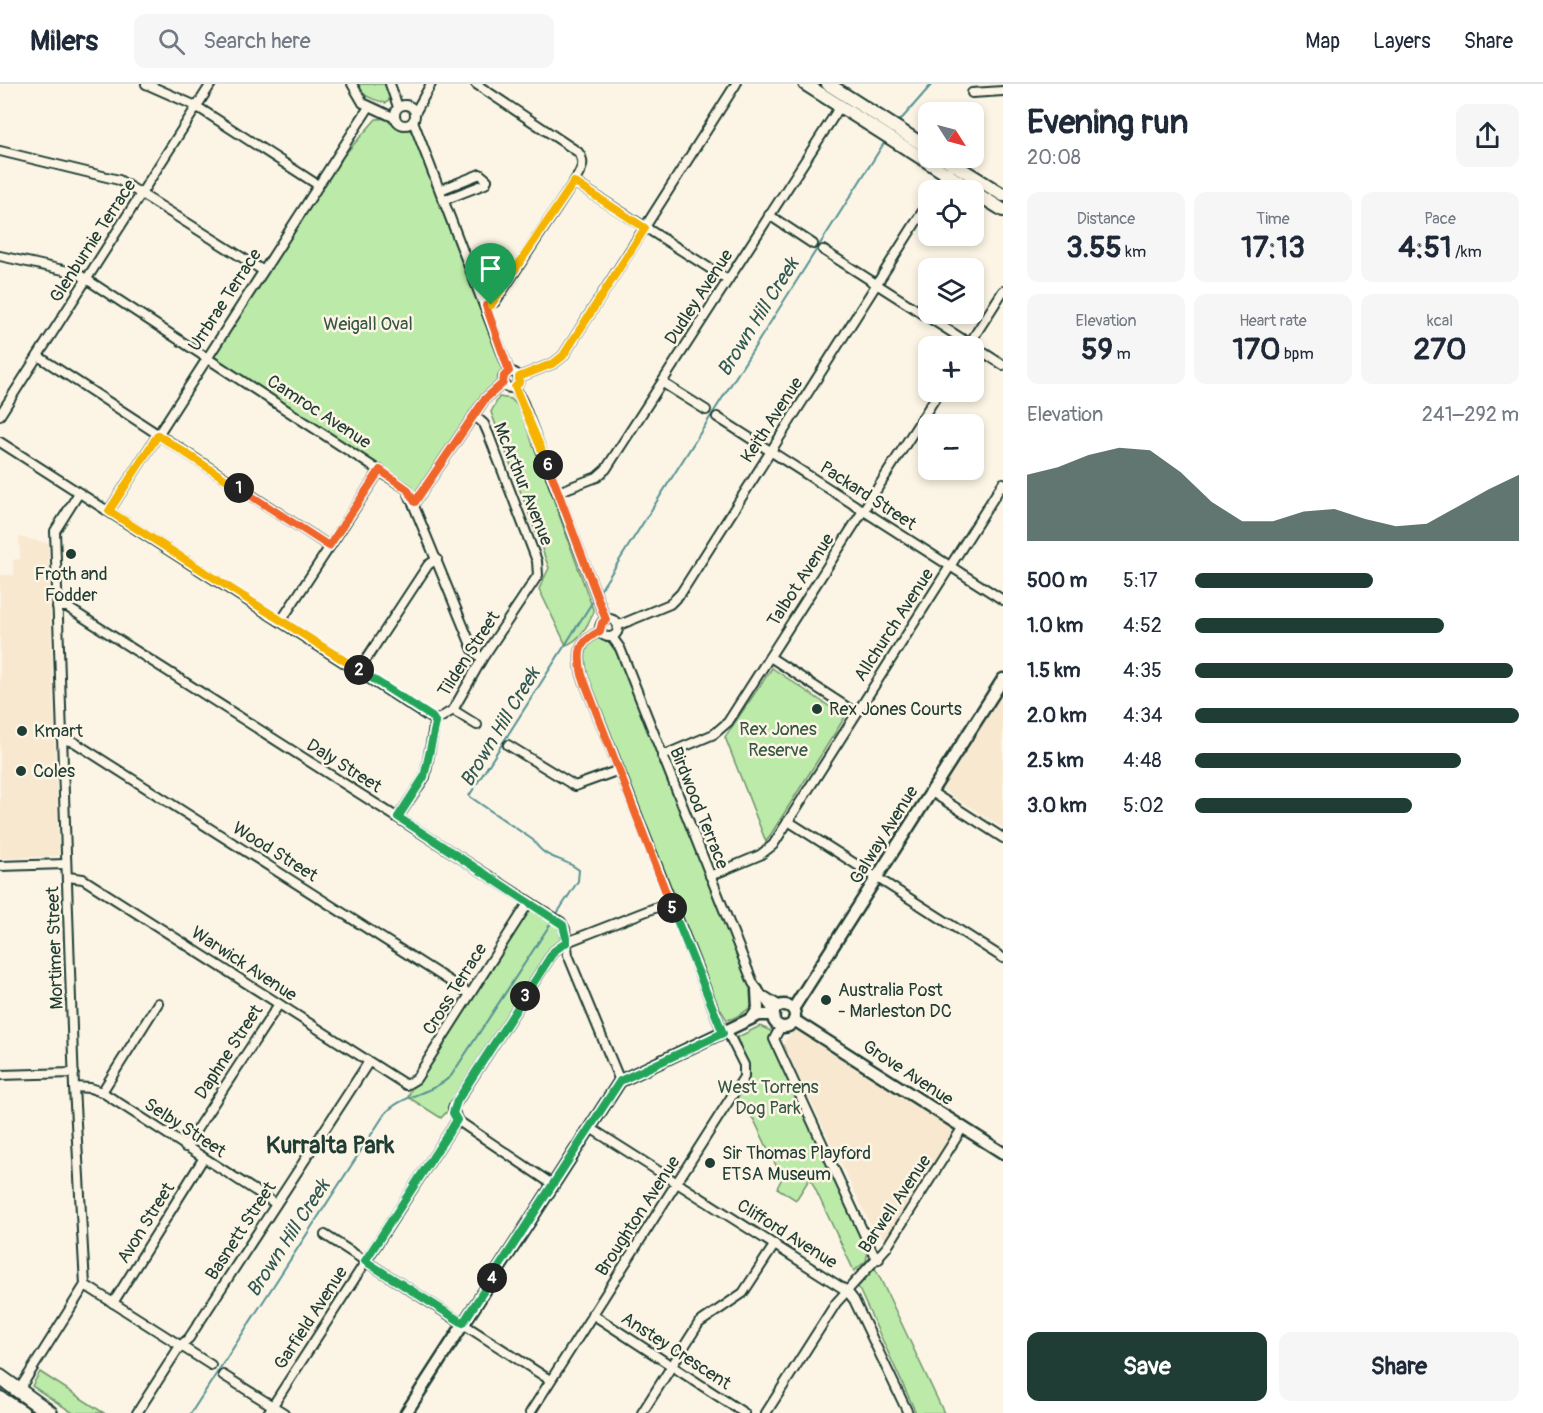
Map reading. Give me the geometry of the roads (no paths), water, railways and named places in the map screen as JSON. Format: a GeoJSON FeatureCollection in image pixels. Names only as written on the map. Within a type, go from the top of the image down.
{"type":"FeatureCollection","features":[{"type":"Feature","properties":{"kind":"highway"},"geometry":{"type":"LineString","coordinates":[[0,1377],[50,1413]]}},
{"type":"Feature","properties":{"kind":"highway"},"geometry":{"type":"LineString","coordinates":[[0,1399],[22,1413]]}},
{"type":"Feature","properties":{"kind":"main road"},"geometry":{"type":"LineString","coordinates":[[805,84],[843,101],[918,147]]}},
{"type":"Feature","properties":{"kind":"main road"},"geometry":{"type":"LineString","coordinates":[[828,84],[843,101]]}},
{"type":"Feature","properties":{"kind":"main road"},"geometry":{"type":"LineString","coordinates":[[901,137],[918,143]]}},
{"type":"Feature","properties":{"kind":"main road"},"geometry":{"type":"LineString","coordinates":[[951,168],[962,180]]}},
{"type":"Feature","properties":{"kind":"main road"},"geometry":{"type":"LineString","coordinates":[[954,168],[1003,195]]}},
{"type":"Feature","properties":{"kind":"main road"},"geometry":{"type":"LineString","coordinates":[[984,198],[1003,210]]}},
{"type":"Feature","properties":{"kind":"street"},"geometry":{"type":"LineString","coordinates":[[146,84],[196,106],[318,185]]}},
{"type":"Feature","properties":{"kind":"street","name":"Glenburnie Terrace"},"geometry":{"type":"LineString","coordinates":[[0,415],[211,84]]}},
{"type":"Feature","properties":{"kind":"street"},"geometry":{"type":"LineString","coordinates":[[352,84],[357,95],[369,107],[405,113]]}},
{"type":"Feature","properties":{"kind":"street"},"geometry":{"type":"LineString","coordinates":[[390,84],[420,139],[486,306],[509,371],[519,377]]}},
{"type":"Feature","properties":{"kind":"street"},"geometry":{"type":"LineString","coordinates":[[395,84],[405,113]]}},
{"type":"Feature","properties":{"kind":"street"},"geometry":{"type":"LineString","coordinates":[[405,113],[426,93],[431,84]]}},
{"type":"Feature","properties":{"kind":"street"},"geometry":{"type":"LineString","coordinates":[[476,84],[578,152],[583,161],[574,182],[495,302],[486,306]]}},
{"type":"Feature","properties":{"kind":"street"},"geometry":{"type":"LineString","coordinates":[[519,377],[559,360],[736,84]]}},
{"type":"Feature","properties":{"kind":"street"},"geometry":{"type":"LineString","coordinates":[[972,93],[1003,91]]}},
{"type":"Feature","properties":{"kind":"street","name":"Dudley Avenue"},"geometry":{"type":"LineString","coordinates":[[558,492],[603,473],[843,101]]}},
{"type":"Feature","properties":{"kind":"street","name":"Urrbrae Terrace"},"geometry":{"type":"LineString","coordinates":[[109,511],[369,107]]}},
{"type":"Feature","properties":{"kind":"street"},"geometry":{"type":"LineString","coordinates":[[0,152],[119,180],[262,270]]}},
{"type":"Feature","properties":{"kind":"street"},"geometry":{"type":"LineString","coordinates":[[440,190],[480,174],[487,180],[485,184],[444,200]]}},
{"type":"Feature","properties":{"kind":"street"},"geometry":{"type":"LineString","coordinates":[[574,182],[728,280]]}},
{"type":"Feature","properties":{"kind":"street"},"geometry":{"type":"LineString","coordinates":[[770,215],[813,244]]}},
{"type":"Feature","properties":{"kind":"street","name":"Keith Avenue"},"geometry":{"type":"LineString","coordinates":[[617,626],[670,604],[676,599],[918,219]]}},
{"type":"Feature","properties":{"kind":"street"},"geometry":{"type":"LineString","coordinates":[[824,250],[955,336]]}},
{"type":"Feature","properties":{"kind":"street","name":"Camroc Avenue"},"geometry":{"type":"LineString","coordinates":[[0,256],[77,273],[380,470],[413,498]]}},
{"type":"Feature","properties":{"kind":"street"},"geometry":{"type":"LineString","coordinates":[[975,336],[1003,291]]}},
{"type":"Feature","properties":{"kind":"street"},"geometry":{"type":"LineString","coordinates":[[984,354],[1003,365]]}},
{"type":"Feature","properties":{"kind":"street"},"geometry":{"type":"LineString","coordinates":[[38,356],[329,546]]}},
{"type":"Feature","properties":{"kind":"street"},"geometry":{"type":"LineString","coordinates":[[482,659],[473,650],[413,498],[485,399],[503,383],[504,376],[509,371]]}},
{"type":"Feature","properties":{"kind":"street"},"geometry":{"type":"LineString","coordinates":[[503,383],[509,388],[515,387],[519,383],[519,377]]}},
{"type":"Feature","properties":{"kind":"street"},"geometry":{"type":"LineString","coordinates":[[663,383],[706,410]]}},
{"type":"Feature","properties":{"kind":"street"},"geometry":{"type":"LineString","coordinates":[[515,387],[593,581],[606,620]]}},
{"type":"Feature","properties":{"kind":"street","name":"Talbot Avenue"},"geometry":{"type":"LineString","coordinates":[[662,756],[722,729],[933,402]]}},
{"type":"Feature","properties":{"kind":"street","name":"McArthur Avenue"},"geometry":{"type":"LineString","coordinates":[[474,415],[484,424],[488,433],[539,568]]}},
{"type":"Feature","properties":{"kind":"street","name":"Packard Street"},"geometry":{"type":"LineString","coordinates":[[717,417],[1003,600]]}},
{"type":"Feature","properties":{"kind":"street"},"geometry":{"type":"LineString","coordinates":[[0,442],[359,670],[435,721]]}},
{"type":"Feature","properties":{"kind":"street"},"geometry":{"type":"LineString","coordinates":[[281,621],[380,470]]}},
{"type":"Feature","properties":{"kind":"street","name":"Allchurch Avenue"},"geometry":{"type":"LineString","coordinates":[[710,876],[760,855],[773,845],[1003,483]]}},
{"type":"Feature","properties":{"kind":"street","name":"Mortimer Street"},"geometry":{"type":"LineString","coordinates":[[79,493],[55,531],[74,1087],[85,1286]]}},
{"type":"Feature","properties":{"kind":"street"},"geometry":{"type":"LineString","coordinates":[[359,670],[428,565],[437,559]]}},
{"type":"Feature","properties":{"kind":"street","name":"Tilden Street"},"geometry":{"type":"LineString","coordinates":[[398,817],[424,777],[435,721],[453,710],[482,659],[532,586],[539,568]]}},
{"type":"Feature","properties":{"kind":"street","name":"Daly Street"},"geometry":{"type":"LineString","coordinates":[[57,607],[67,607],[561,922],[565,929],[568,955],[620,1081]]}},
{"type":"Feature","properties":{"kind":"street"},"geometry":{"type":"LineString","coordinates":[[600,631],[606,637],[616,634],[617,626],[614,621],[606,620]]}},
{"type":"Feature","properties":{"kind":"street"},"geometry":{"type":"LineString","coordinates":[[606,620],[602,623],[600,631],[583,642],[579,663],[670,902],[725,1032]]}},
{"type":"Feature","properties":{"kind":"street","name":"Birdwood Terrace"},"geometry":{"type":"LineString","coordinates":[[612,637],[620,648],[757,990],[777,1016]]}},
{"type":"Feature","properties":{"kind":"street"},"geometry":{"type":"LineString","coordinates":[[770,657],[856,713]]}},
{"type":"Feature","properties":{"kind":"street","name":"Galway Avenue"},"geometry":{"type":"LineString","coordinates":[[793,1009],[1003,679]]}},
{"type":"Feature","properties":{"kind":"street"},"geometry":{"type":"LineString","coordinates":[[453,710],[477,725]]}},
{"type":"Feature","properties":{"kind":"street","name":"Wood Street"},"geometry":{"type":"LineString","coordinates":[[62,739],[74,742],[470,994]]}},
{"type":"Feature","properties":{"kind":"street"},"geometry":{"type":"LineString","coordinates":[[508,745],[575,786],[619,770]]}},
{"type":"Feature","properties":{"kind":"street"},"geometry":{"type":"LineString","coordinates":[[930,792],[1003,838]]}},
{"type":"Feature","properties":{"kind":"street"},"geometry":{"type":"LineString","coordinates":[[788,820],[1003,958]]}},
{"type":"Feature","properties":{"kind":"street"},"geometry":{"type":"LineString","coordinates":[[0,866],[66,864]]}},
{"type":"Feature","properties":{"kind":"street","name":"Warwick Avenue"},"geometry":{"type":"LineString","coordinates":[[68,877],[83,879],[401,1084]]}},
{"type":"Feature","properties":{"kind":"street","name":"Cross Terrace"},"geometry":{"type":"LineString","coordinates":[[401,1084],[411,1084],[416,1079],[529,902]]}},
{"type":"Feature","properties":{"kind":"street","name":"Garfield Avenue"},"geometry":{"type":"LineString","coordinates":[[267,1413],[457,1120],[453,1113],[457,1101],[554,951],[567,942],[670,902]]}},
{"type":"Feature","properties":{"kind":"street"},"geometry":{"type":"LineString","coordinates":[[406,1413],[620,1081],[751,1018],[758,1009],[757,990]]}},
{"type":"Feature","properties":{"kind":"street"},"geometry":{"type":"LineString","coordinates":[[102,1092],[158,1003]]}},
{"type":"Feature","properties":{"kind":"street","name":"Daphne Street"},"geometry":{"type":"LineString","coordinates":[[185,1147],[279,1004]]}},
{"type":"Feature","properties":{"kind":"street"},"geometry":{"type":"LineString","coordinates":[[725,1032],[777,1016],[789,1006],[793,1009],[794,1020],[789,1026],[777,1016],[751,1018]]}},
{"type":"Feature","properties":{"kind":"street"},"geometry":{"type":"LineString","coordinates":[[777,1016],[774,1039],[872,1251],[879,1258]]}},
{"type":"Feature","properties":{"kind":"street","name":"Grove Avenue"},"geometry":{"type":"LineString","coordinates":[[794,1020],[1003,1153]]}},
{"type":"Feature","properties":{"kind":"street","name":"Broughton Avenue"},"geometry":{"type":"LineString","coordinates":[[530,1413],[744,1077],[744,1065],[725,1032]]}},
{"type":"Feature","properties":{"kind":"street","name":"Basnett Street"},"geometry":{"type":"LineString","coordinates":[[137,1413],[180,1346],[189,1338],[368,1063]]}},
{"type":"Feature","properties":{"kind":"street"},"geometry":{"type":"LineString","coordinates":[[0,1075],[74,1074]]}},
{"type":"Feature","properties":{"kind":"street","name":"Selby Street"},"geometry":{"type":"LineString","coordinates":[[74,1087],[90,1088],[102,1092],[276,1204]]}},
{"type":"Feature","properties":{"kind":"street"},"geometry":{"type":"LineString","coordinates":[[457,1120],[552,1184]]}},
{"type":"Feature","properties":{"kind":"street","name":"Clifford Avenue"},"geometry":{"type":"LineString","coordinates":[[589,1127],[847,1291]]}},
{"type":"Feature","properties":{"kind":"street","name":"Barwell Avenue"},"geometry":{"type":"LineString","coordinates":[[766,1413],[836,1303],[879,1258],[963,1127]]}},
{"type":"Feature","properties":{"kind":"street","name":"Avon Street"},"geometry":{"type":"LineString","coordinates":[[113,1303],[203,1159]]}},
{"type":"Feature","properties":{"kind":"street"},"geometry":{"type":"LineString","coordinates":[[325,1235],[550,1380]]}},
{"type":"Feature","properties":{"kind":"street"},"geometry":{"type":"LineString","coordinates":[[642,1413],[699,1323],[743,1293],[775,1244]]}},
{"type":"Feature","properties":{"kind":"street"},"geometry":{"type":"LineString","coordinates":[[19,1390],[85,1286],[211,1365]]}},
{"type":"Feature","properties":{"kind":"street"},"geometry":{"type":"LineString","coordinates":[[847,1291],[854,1299],[908,1413]]}},
{"type":"Feature","properties":{"kind":"street","name":"Anstey Crescent"},"geometry":{"type":"LineString","coordinates":[[592,1314],[744,1413]]}},
{"type":"Feature","properties":{"kind":"street"},"geometry":{"type":"LineString","coordinates":[[223,1375],[284,1413]]}},
{"type":"Feature","properties":{"kind":"waterway","name":"Brown Hill Creek"},"geometry":{"type":"LineString","coordinates":[[898,123],[932,84]]}},
{"type":"Feature","properties":{"kind":"waterway","name":"Brown Hill Creek"},"geometry":{"type":"LineString","coordinates":[[598,594],[886,140]]}},
{"type":"Feature","properties":{"kind":"waterway","name":"Brown Hill Creek"},"geometry":{"type":"LineString","coordinates":[[556,915],[578,881],[579,870],[543,852],[533,840],[469,796],[595,598]]}},
{"type":"Feature","properties":{"kind":"waterway","name":"Brown Hill Creek"},"geometry":{"type":"LineString","coordinates":[[191,1413],[384,1115],[407,1098],[434,1087],[451,1076],[553,920]]}},
{"type":"Feature","properties":{"kind":"place","name":"Froth and Fodder"},"geometry":{"type":"Point","coordinates":[71,554]}},
{"type":"Feature","properties":{"kind":"place","name":"Rex Jones Courts"},"geometry":{"type":"Point","coordinates":[817,709]}},
{"type":"Feature","properties":{"kind":"place","name":"Kmart"},"geometry":{"type":"Point","coordinates":[22,731]}},
{"type":"Feature","properties":{"kind":"place","name":"Coles"},"geometry":{"type":"Point","coordinates":[21,771]}},
{"type":"Feature","properties":{"kind":"place","name":"Australia Post - Marleston DC"},"geometry":{"type":"Point","coordinates":[826,1000]}},
{"type":"Feature","properties":{"kind":"place","name":"Sir Thomas Playford ETSA Museum"},"geometry":{"type":"Point","coordinates":[710,1163]}},
{"type":"Feature","properties":{"kind":"district","name":"Kurralta Park"},"geometry":{"type":"Point","coordinates":[330,1145]}},
{"type":"Feature","properties":{"kind":"park label","name":"Weigall Oval"},"geometry":{"type":"Point","coordinates":[368,324]}},
{"type":"Feature","properties":{"kind":"park label","name":"Rex Jones Reserve"},"geometry":{"type":"Point","coordinates":[778,739]}},
{"type":"Feature","properties":{"kind":"park label","name":"West Torrens Dog Park"},"geometry":{"type":"Point","coordinates":[768,1097]}}]}
